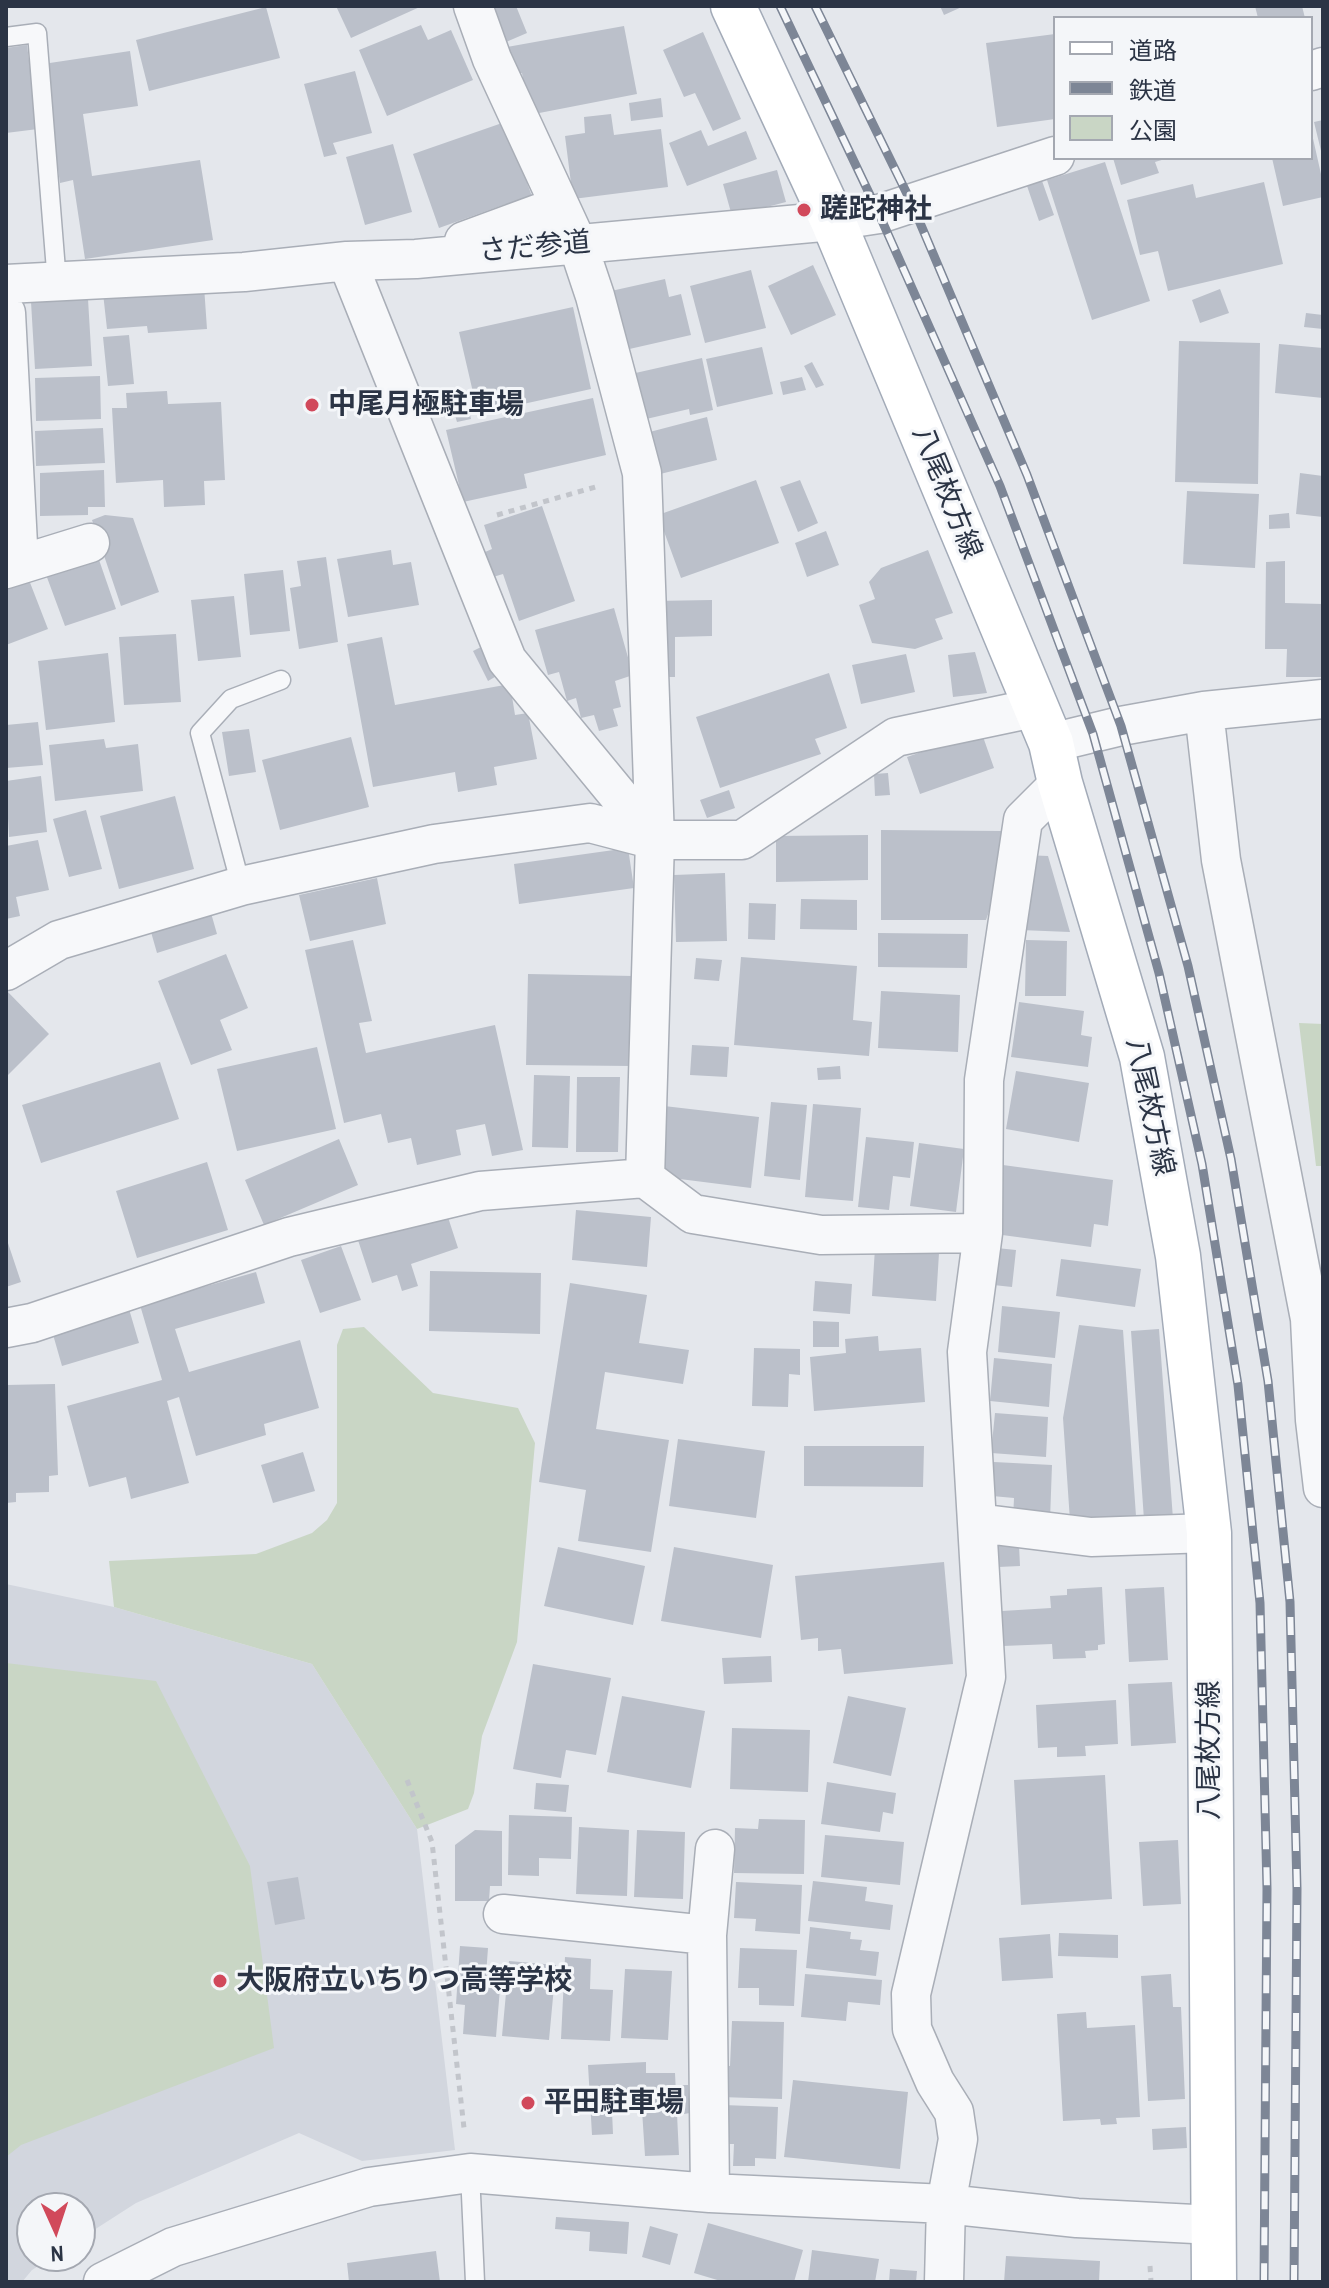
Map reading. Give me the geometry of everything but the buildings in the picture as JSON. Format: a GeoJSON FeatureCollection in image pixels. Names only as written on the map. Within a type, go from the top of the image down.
{"type":"FeatureCollection","features":[{"type":"Feature","properties":{"kind":"main road","name":"八尾枚方線"},"geometry":{"type":"LineString","coordinates":[[733,6],[833,221],[1049,745],[1142,1057],[1178,1256],[1209,1533],[1214,2282]]}},
{"type":"Feature","properties":{"kind":"street"},"geometry":{"type":"LineString","coordinates":[[473,6],[492,59],[578,245],[595,296],[642,473],[655,840],[645,1178]]}},
{"type":"Feature","properties":{"kind":"street","name":"さだ参道"},"geometry":{"type":"LineString","coordinates":[[6,284],[244,272],[347,261],[416,259],[833,221],[879,214],[1053,157]]}},
{"type":"Feature","properties":{"kind":"street"},"geometry":{"type":"LineString","coordinates":[[416,259],[559,206]]}},
{"type":"Feature","properties":{"kind":"street"},"geometry":{"type":"LineString","coordinates":[[347,261],[507,660],[655,840]]}},
{"type":"Feature","properties":{"kind":"street"},"geometry":{"type":"LineString","coordinates":[[6,313],[13,566],[90,543]]}},
{"type":"Feature","properties":{"kind":"street"},"geometry":{"type":"LineString","coordinates":[[6,971],[59,940],[241,886],[434,844],[590,823],[655,840],[742,840],[896,737],[1049,745],[1121,726],[1204,711],[1323,699]]}},
{"type":"Feature","properties":{"kind":"street"},"geometry":{"type":"LineString","coordinates":[[1204,711],[1221,860],[1310,1319],[1315,1420],[1323,1488]]}},
{"type":"Feature","properties":{"kind":"street"},"geometry":{"type":"LineString","coordinates":[[944,2282],[946,2204],[958,2139],[954,2112],[935,2082],[912,2029],[911,1994],[986,1677],[967,1352],[983,1233],[984,1080],[1023,820],[1049,745]]}},
{"type":"Feature","properties":{"kind":"street"},"geometry":{"type":"LineString","coordinates":[[6,1328],[32,1323],[289,1237],[480,1191],[645,1178],[693,1214],[821,1235],[983,1233]]}},
{"type":"Feature","properties":{"kind":"street"},"geometry":{"type":"LineString","coordinates":[[977,1523],[1091,1537],[1209,1533]]}},
{"type":"Feature","properties":{"kind":"street"},"geometry":{"type":"LineString","coordinates":[[710,2193],[707,1935],[715,1849]]}},
{"type":"Feature","properties":{"kind":"street"},"geometry":{"type":"LineString","coordinates":[[503,1914],[707,1935]]}},
{"type":"Feature","properties":{"kind":"street"},"geometry":{"type":"LineString","coordinates":[[103,2282],[173,2247],[369,2187],[470,2173],[710,2193],[946,2204],[1077,2218],[1214,2225]]}},
{"type":"Feature","properties":{"kind":"lane"},"geometry":{"type":"LineString","coordinates":[[6,37],[37,33],[57,283]]}},
{"type":"Feature","properties":{"kind":"lane"},"geometry":{"type":"LineString","coordinates":[[241,886],[200,733],[231,699],[281,680]]}},
{"type":"Feature","properties":{"kind":"lane"},"geometry":{"type":"LineString","coordinates":[[470,2173],[475,2282]]}},
{"type":"Feature","properties":{"kind":"path"},"geometry":{"type":"LineString","coordinates":[[454,527],[642,473]]}},
{"type":"Feature","properties":{"kind":"path"},"geometry":{"type":"LineString","coordinates":[[407,1780],[432,1842],[470,2173]]}},
{"type":"Feature","properties":{"kind":"shaded area","name":"大阪府立いちりつ高等学校"},"geometry":{"type":"Polygon","coordinates":[[[6,1584],[114,1607],[312,1664],[417,1829],[455,2150],[362,2161],[299,2133],[136,2203],[96,2229],[96,2192],[16,2192],[16,2272],[30,2272],[22,2282],[6,2282],[6,1584]]]}},
{"type":"Feature","properties":{"kind":"green space"},"geometry":{"type":"Polygon","coordinates":[[[1299,1023],[1323,1024],[1323,1166],[1316,1166],[1299,1023]]]}},
{"type":"Feature","properties":{"kind":"green space"},"geometry":{"type":"Polygon","coordinates":[[[364,1327],[433,1393],[518,1408],[535,1443],[517,1642],[482,1736],[474,1793],[468,1809],[417,1829],[312,1664],[114,1607],[109,1561],[256,1554],[312,1533],[327,1520],[337,1503],[337,1345],[343,1329],[364,1327]]]}},
{"type":"Feature","properties":{"kind":"green space"},"geometry":{"type":"Polygon","coordinates":[[[6,1663],[156,1681],[250,1866],[274,2048],[21,2145],[6,2157],[6,1663]]]}},
{"type":"Feature","properties":{"kind":"railway"},"geometry":{"type":"LineString","coordinates":[[780,6],[879,214],[1000,486],[1093,734],[1159,973],[1202,1164],[1238,1385],[1260,1603],[1267,1889],[1264,2282]]}},
{"type":"Feature","properties":{"kind":"railway"},"geometry":{"type":"LineString","coordinates":[[815,6],[912,204],[1027,475],[1121,726],[1188,966],[1231,1159],[1268,1381],[1290,1602],[1297,1889],[1294,2282]]}},
{"type":"Feature","properties":{"kind":"place","name":"蹉跎神社"},"geometry":{"type":"Point","coordinates":[804,210]}},
{"type":"Feature","properties":{"kind":"place","name":"中尾月極駐車場"},"geometry":{"type":"Point","coordinates":[312,405]}},
{"type":"Feature","properties":{"kind":"place","name":"大阪府立いちりつ高等学校"},"geometry":{"type":"Point","coordinates":[220,1981]}},
{"type":"Feature","properties":{"kind":"place","name":"平田駐車場"},"geometry":{"type":"Point","coordinates":[528,2103]}}]}
